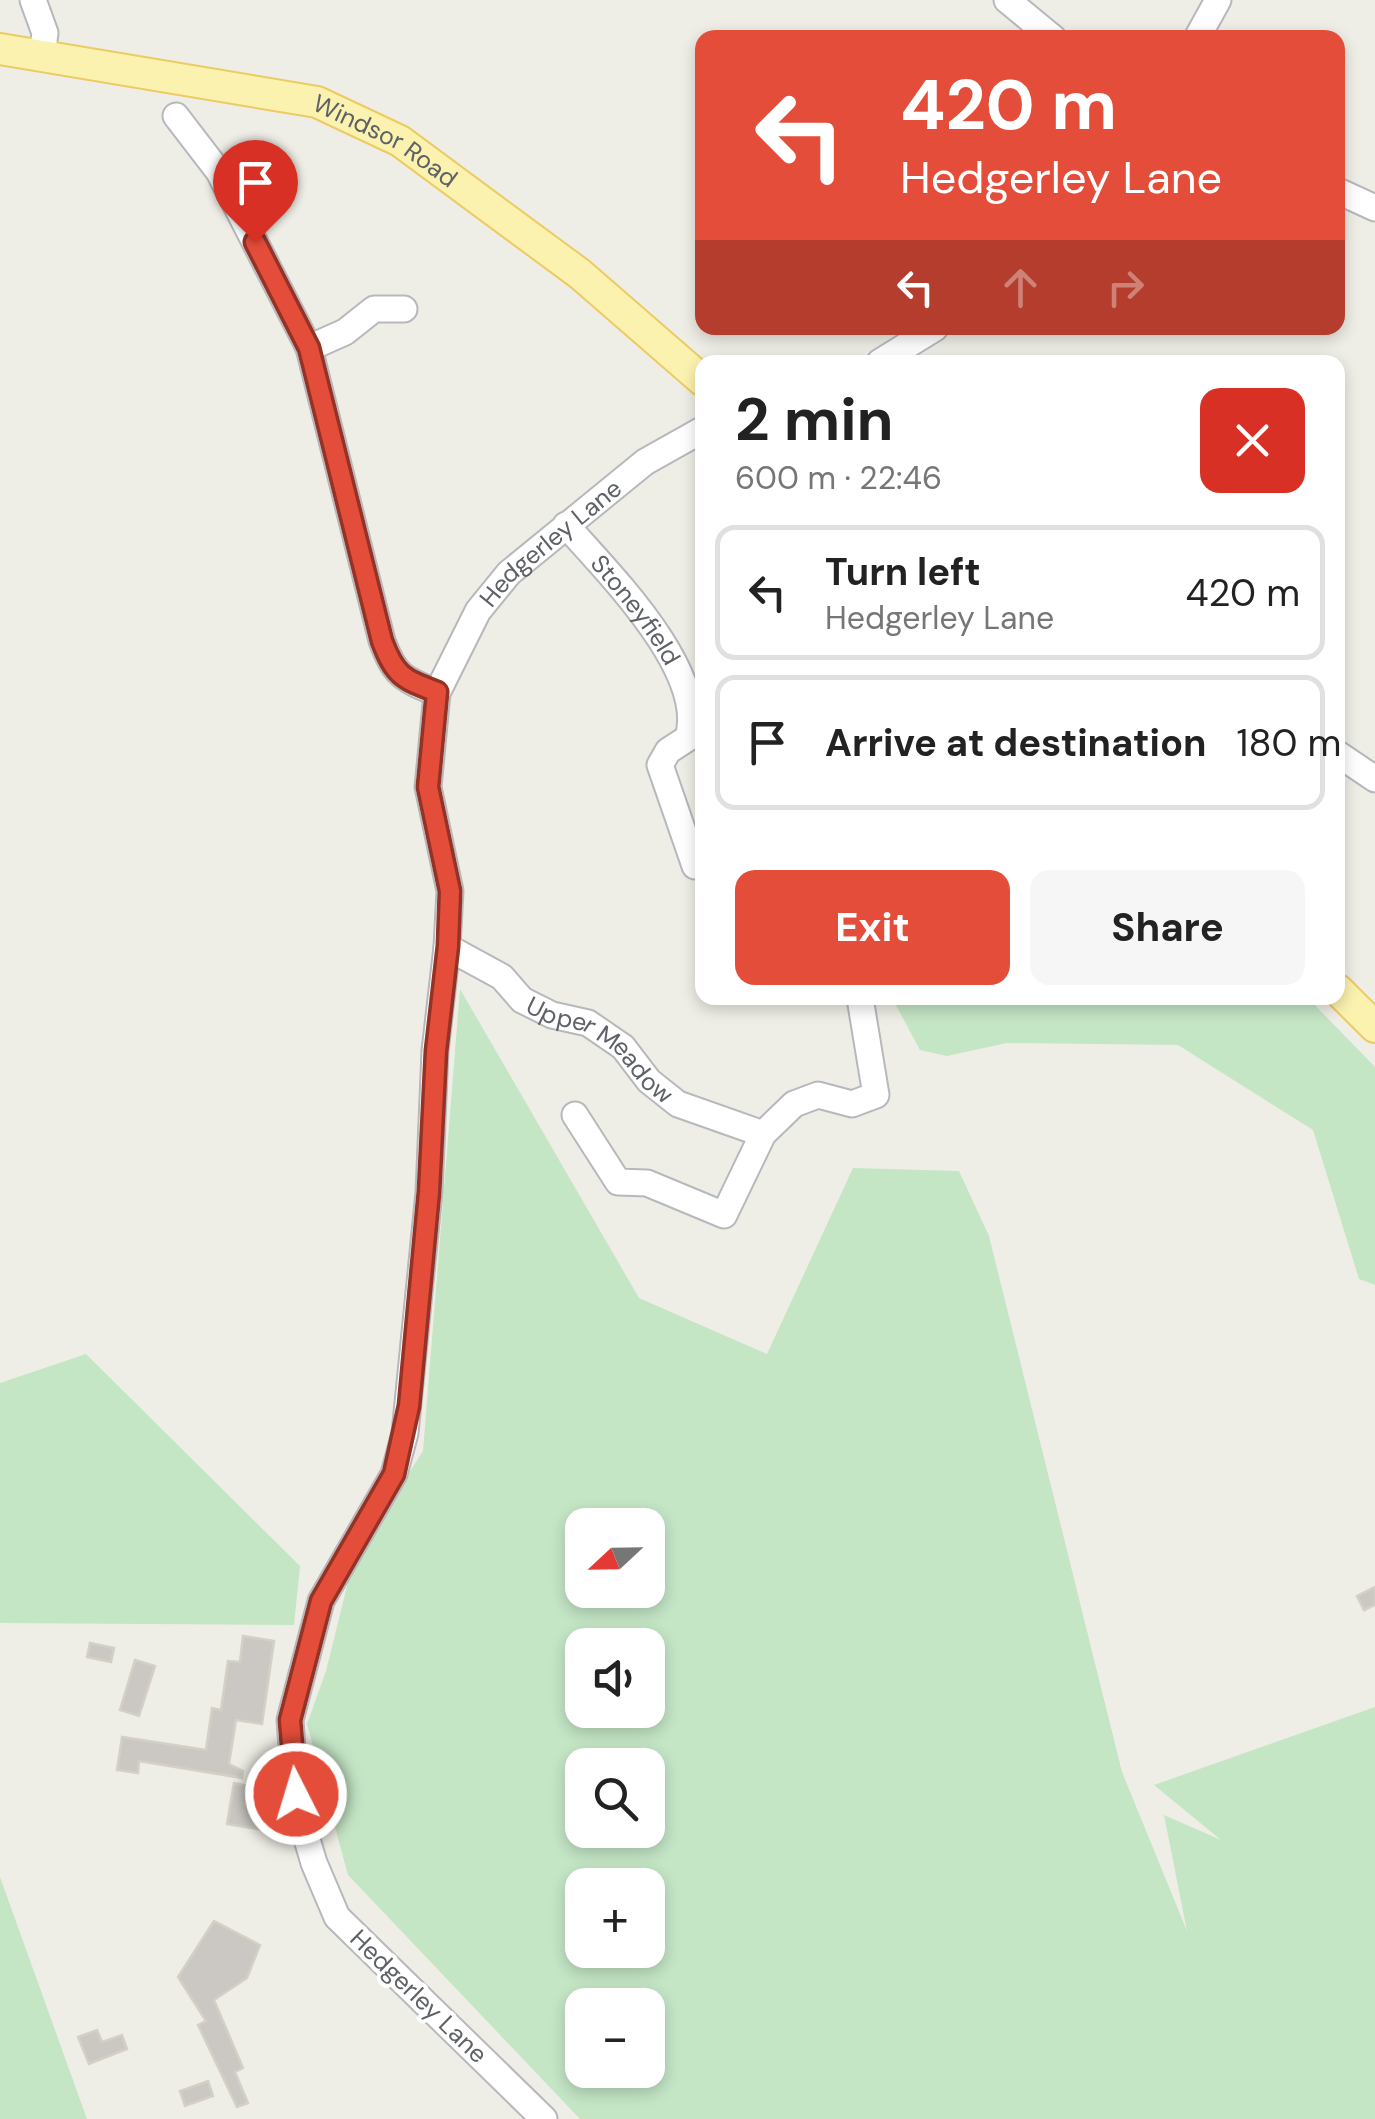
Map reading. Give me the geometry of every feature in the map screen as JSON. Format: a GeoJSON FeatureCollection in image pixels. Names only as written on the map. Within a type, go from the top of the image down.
{"type":"FeatureCollection","features":[{"type":"Feature","properties":{"kind":"main road","name":"Windsor Road"},"geometry":{"type":"LineString","coordinates":[[0,48],[318,102],[400,141],[580,274],[695,374]]}},
{"type":"Feature","properties":{"kind":"main road"},"geometry":{"type":"LineString","coordinates":[[1345,997],[1375,1027]]}},
{"type":"Feature","properties":{"kind":"street"},"geometry":{"type":"LineString","coordinates":[[33,0],[44,34],[42,56]]}},
{"type":"Feature","properties":{"kind":"street"},"geometry":{"type":"LineString","coordinates":[[1007,0],[1043,30]]}},
{"type":"Feature","properties":{"kind":"street"},"geometry":{"type":"LineString","coordinates":[[1201,30],[1218,0]]}},
{"type":"Feature","properties":{"kind":"street"},"geometry":{"type":"LineString","coordinates":[[176,116],[219,172],[309,348],[382,641],[392,666],[405,680],[437,692]]}},
{"type":"Feature","properties":{"kind":"street"},"geometry":{"type":"LineString","coordinates":[[1345,194],[1375,208]]}},
{"type":"Feature","properties":{"kind":"street"},"geometry":{"type":"LineString","coordinates":[[309,348],[346,332],[374,308],[404,309]]}},
{"type":"Feature","properties":{"kind":"street"},"geometry":{"type":"LineString","coordinates":[[891,355],[924,335]]}},
{"type":"Feature","properties":{"kind":"street","name":"Hedgerley Lane"},"geometry":{"type":"LineString","coordinates":[[544,2119],[338,1917],[314,1863],[296,1802],[290,1720],[321,1601],[394,1474],[406,1434],[448,946],[450,891],[428,787],[437,692],[478,611],[509,574],[645,462],[695,434]]}},
{"type":"Feature","properties":{"kind":"street","name":"Stoneyfield"},"geometry":{"type":"LineString","coordinates":[[566,526],[665,643],[681,681],[693,722],[688,738],[668,751],[660,765],[695,866]]}},
{"type":"Feature","properties":{"kind":"street"},"geometry":{"type":"LineString","coordinates":[[1345,759],[1375,779]]}},
{"type":"Feature","properties":{"kind":"street","name":"Upper Meadow"},"geometry":{"type":"LineString","coordinates":[[448,946],[502,977],[522,1000],[552,1016],[588,1023],[623,1047],[650,1081],[678,1104],[763,1134]]}},
{"type":"Feature","properties":{"kind":"street"},"geometry":{"type":"LineString","coordinates":[[575,1115],[618,1182],[647,1183],[724,1215],[763,1134],[794,1104],[818,1094],[852,1104],[876,1095],[858,1005]]}},
{"type":"Feature","properties":{"kind":"green space"},"geometry":{"type":"Polygon","coordinates":[[[460,989],[639,1298],[767,1354],[853,1168],[959,1171],[989,1236],[1122,1772],[1187,1931],[1164,1815],[1221,1840],[1154,1785],[1375,1707],[1375,2119],[580,2119],[348,1875],[307,1724],[326,1671],[354,1558],[423,1451],[460,989]]]}},
{"type":"Feature","properties":{"kind":"green space"},"geometry":{"type":"Polygon","coordinates":[[[896,1005],[1315,1005],[1375,1067],[1375,1285],[1359,1279],[1313,1130],[1178,1045],[1007,1043],[947,1056],[920,1050],[896,1005]]]}},
{"type":"Feature","properties":{"kind":"green space"},"geometry":{"type":"Polygon","coordinates":[[[86,1354],[300,1566],[294,1625],[0,1623],[0,1383],[86,1354]]]}},
{"type":"Feature","properties":{"kind":"green space"},"geometry":{"type":"Polygon","coordinates":[[[0,1877],[87,2119],[0,2119],[0,1877]]]}},
{"type":"Feature","properties":{"kind":"building"},"geometry":{"type":"Polygon","coordinates":[[[1375,1587],[1375,1605],[1364,1610],[1357,1596],[1375,1587]]]}},
{"type":"Feature","properties":{"kind":"building"},"geometry":{"type":"Polygon","coordinates":[[[243,1636],[274,1641],[262,1724],[236,1720],[229,1764],[243,1771],[242,1778],[139,1761],[138,1773],[117,1770],[122,1737],[206,1750],[212,1708],[221,1710],[228,1661],[240,1662],[243,1636]]]}},
{"type":"Feature","properties":{"kind":"building"},"geometry":{"type":"Polygon","coordinates":[[[90,1643],[114,1648],[111,1662],[87,1657],[90,1643]]]}},
{"type":"Feature","properties":{"kind":"building"},"geometry":{"type":"Polygon","coordinates":[[[135,1660],[155,1666],[139,1716],[120,1710],[135,1660]]]}},
{"type":"Feature","properties":{"kind":"building"},"geometry":{"type":"Polygon","coordinates":[[[234,1783],[253,1787],[250,1806],[273,1810],[269,1831],[227,1824],[234,1783]]]}},
{"type":"Feature","properties":{"kind":"building"},"geometry":{"type":"Polygon","coordinates":[[[214,1921],[260,1945],[247,1978],[214,2000],[243,2068],[235,2072],[248,2103],[237,2107],[198,2025],[206,2021],[178,1977],[214,1921]]]}},
{"type":"Feature","properties":{"kind":"building"},"geometry":{"type":"Polygon","coordinates":[[[97,2030],[102,2042],[122,2035],[127,2049],[89,2064],[78,2037],[97,2030]]]}},
{"type":"Feature","properties":{"kind":"building"},"geometry":{"type":"Polygon","coordinates":[[[208,2081],[213,2096],[185,2106],[180,2091],[208,2081]]]}},
{"type":"Feature","properties":{"kind":"route"},"geometry":{"type":"LineString","coordinates":[[255,242],[309,348],[382,641],[392,666],[405,680],[437,692],[428,787],[450,891],[429,1192],[406,1434],[394,1474],[321,1601],[290,1720],[296,1794]]}}]}
